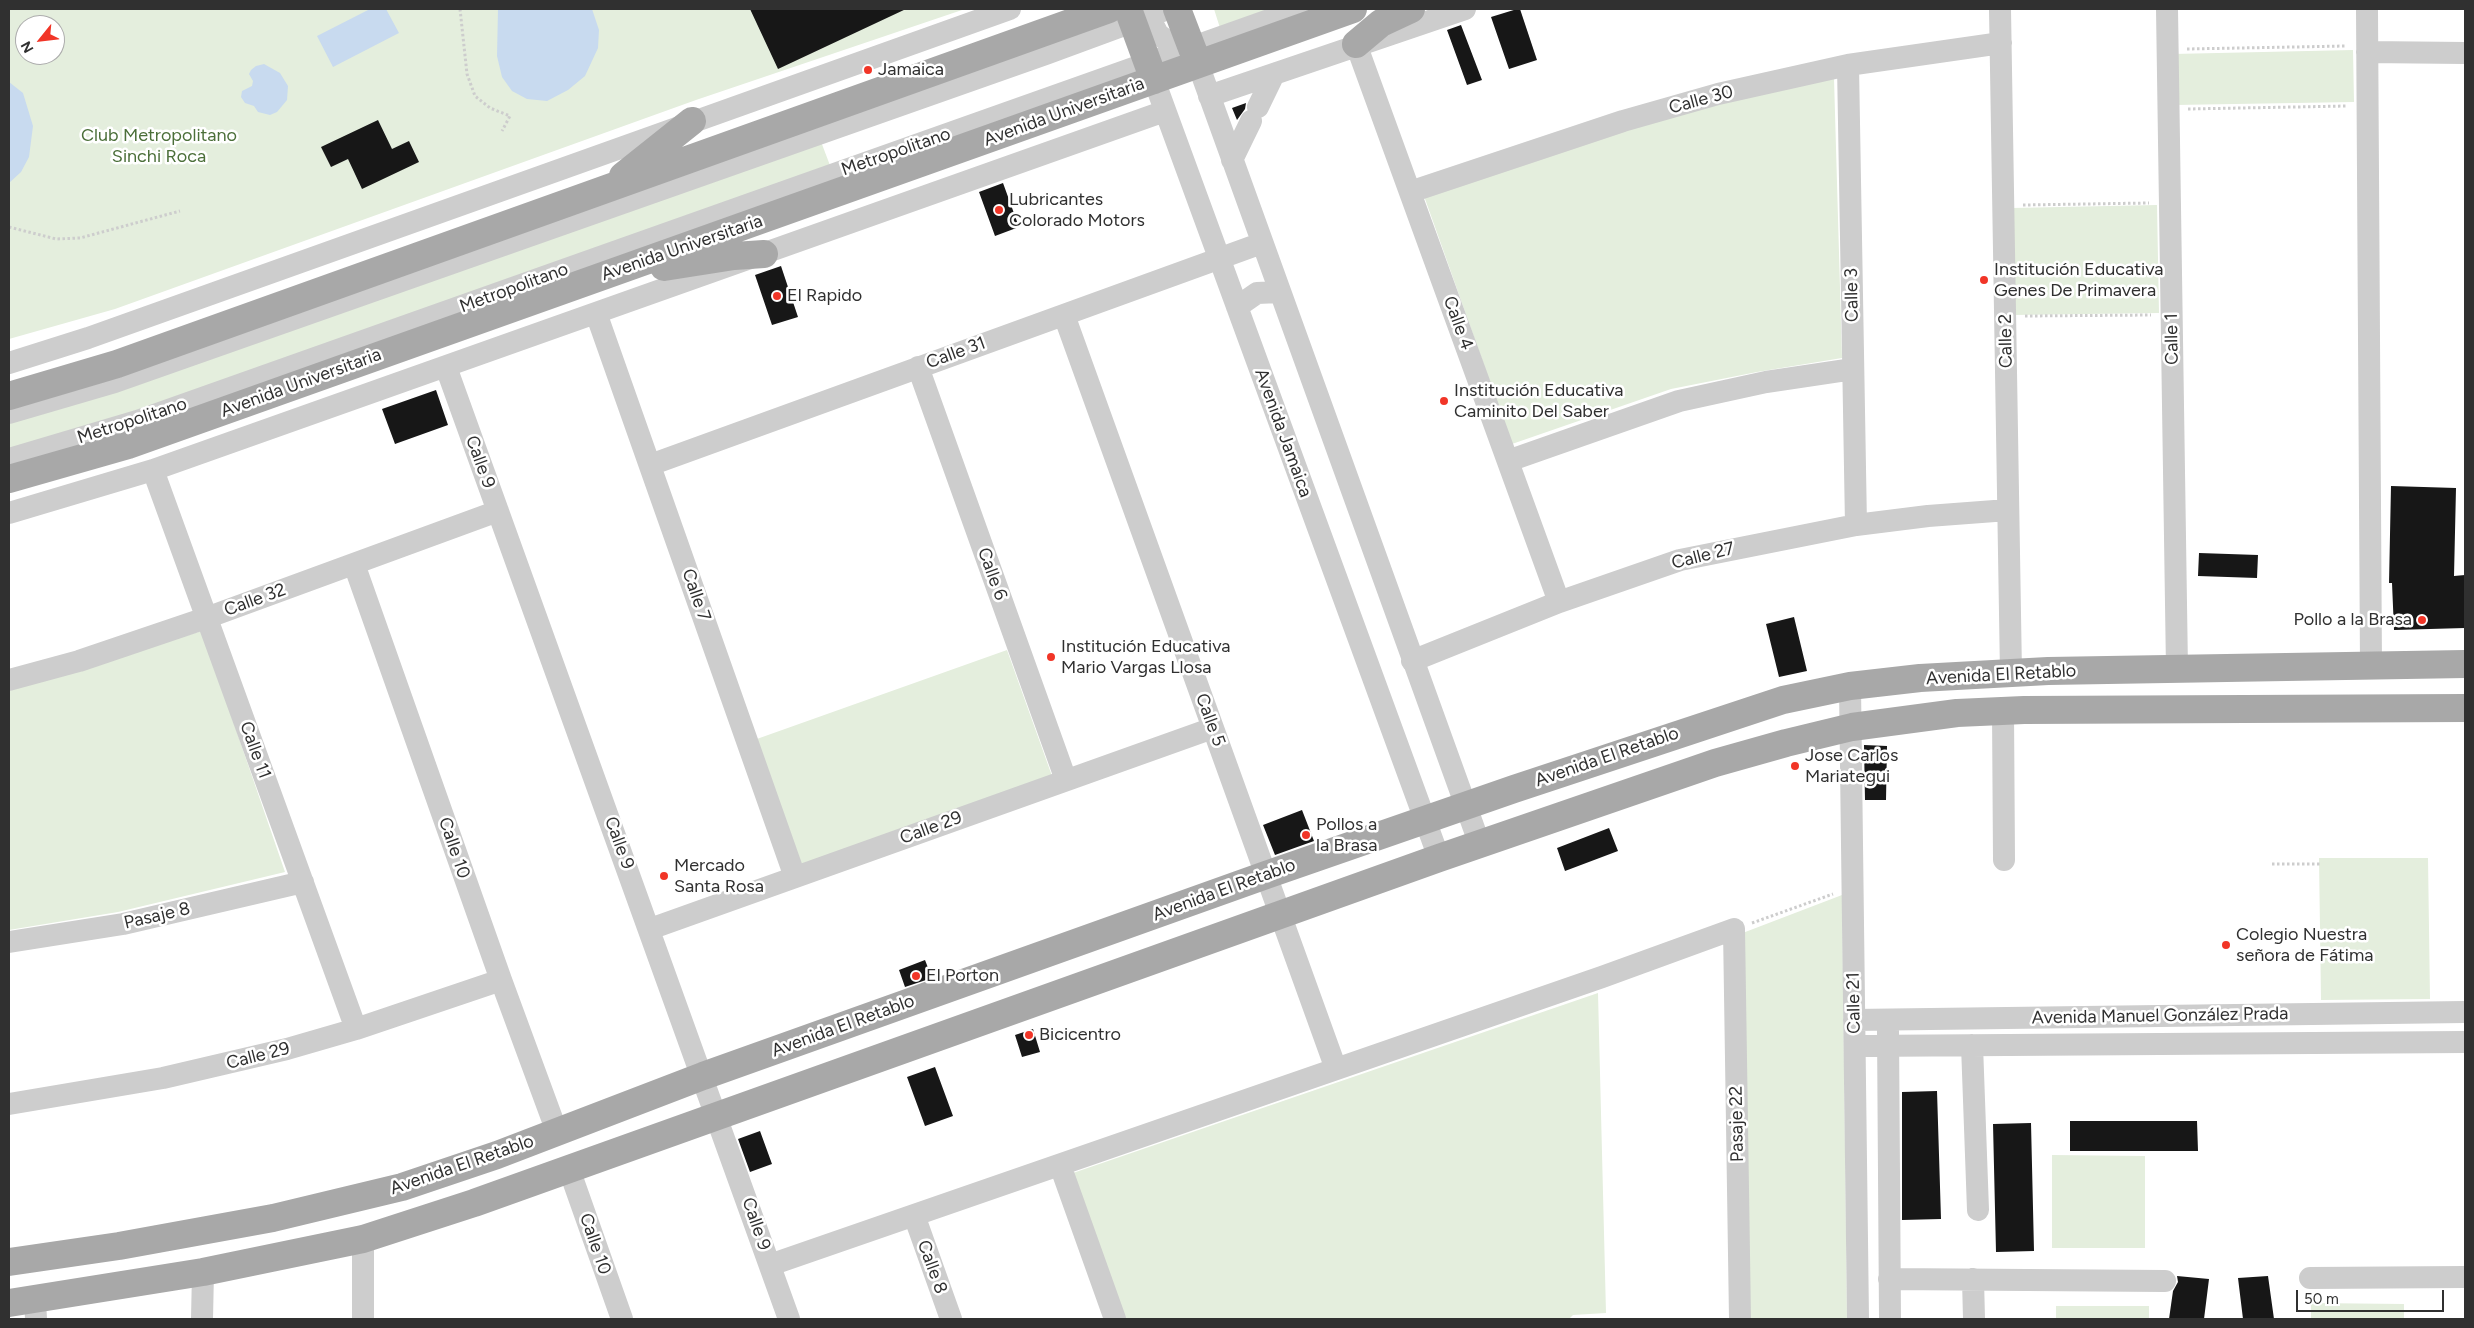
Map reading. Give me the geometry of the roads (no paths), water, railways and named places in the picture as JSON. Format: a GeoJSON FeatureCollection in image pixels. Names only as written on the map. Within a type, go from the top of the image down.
{"type":"FeatureCollection","features":[{"type":"Feature","properties":{"kind":"main road"},"geometry":{"type":"LineString","coordinates":[[9,396],[117,364],[1109,9]]}},
{"type":"Feature","properties":{"kind":"main road"},"geometry":{"type":"LineString","coordinates":[[1176,9],[1190,54]]}},
{"type":"Feature","properties":{"kind":"main road","name":"Avenida Universitaria"},"geometry":{"type":"LineString","coordinates":[[9,479],[128,445],[613,272],[1151,71],[1190,54],[1354,9]]}},
{"type":"Feature","properties":{"kind":"main road"},"geometry":{"type":"LineString","coordinates":[[1356,44],[1381,24],[1411,9]]}},
{"type":"Feature","properties":{"kind":"main road","name":"Avenida Jamaica"},"geometry":{"type":"LineString","coordinates":[[1144,13],[1151,71]]}},
{"type":"Feature","properties":{"kind":"main road"},"geometry":{"type":"LineString","coordinates":[[607,189],[692,121]]}},
{"type":"Feature","properties":{"kind":"main road"},"geometry":{"type":"LineString","coordinates":[[613,272],[764,254]]}},
{"type":"Feature","properties":{"kind":"main road","name":"Avenida El Retablo"},"geometry":{"type":"LineString","coordinates":[[9,1262],[138,1242],[272,1218],[334,1205],[402,1187],[557,1132],[703,1076],[1266,875],[1711,722],[1783,700],[1850,686],[1920,678],[2011,673],[2465,664]]}},
{"type":"Feature","properties":{"kind":"main road","name":"Avenida El Retablo"},"geometry":{"type":"LineString","coordinates":[[9,1303],[36,1310],[203,1272],[363,1239],[474,1203],[717,1114],[1280,914],[1715,763],[1852,727],[1906,718],[2002,711],[2465,708]]}},
{"type":"Feature","properties":{"kind":"street"},"geometry":{"type":"LineString","coordinates":[[9,363],[98,335],[692,121],[1010,9]]}},
{"type":"Feature","properties":{"kind":"street"},"geometry":{"type":"LineString","coordinates":[[1190,54],[1300,9]]}},
{"type":"Feature","properties":{"kind":"street"},"geometry":{"type":"LineString","coordinates":[[1209,96],[1356,44],[1465,9]]}},
{"type":"Feature","properties":{"kind":"street","name":"Calle 2"},"geometry":{"type":"LineString","coordinates":[[2000,9],[2011,673]]}},
{"type":"Feature","properties":{"kind":"street","name":"Calle 1"},"geometry":{"type":"LineString","coordinates":[[2167,9],[2177,669]]}},
{"type":"Feature","properties":{"kind":"street"},"geometry":{"type":"LineString","coordinates":[[2366,9],[2371,666]]}},
{"type":"Feature","properties":{"kind":"street"},"geometry":{"type":"LineString","coordinates":[[9,413],[132,376],[1144,13],[1158,34],[1190,54],[1209,96],[1480,845]]}},
{"type":"Feature","properties":{"kind":"street","name":"Calle 30"},"geometry":{"type":"LineString","coordinates":[[1410,192],[1661,110],[1718,94],[1848,65],[2001,42]]}},
{"type":"Feature","properties":{"kind":"street","name":"Calle 4"},"geometry":{"type":"LineString","coordinates":[[1356,44],[1559,602]]}},
{"type":"Feature","properties":{"kind":"street"},"geometry":{"type":"LineString","coordinates":[[2367,48],[2465,53]]}},
{"type":"Feature","properties":{"kind":"street","name":"Calle 3"},"geometry":{"type":"LineString","coordinates":[[1848,65],[1856,525]]}},
{"type":"Feature","properties":{"kind":"street","name":"Avenida Jamaica"},"geometry":{"type":"LineString","coordinates":[[1151,71],[1439,858]]}},
{"type":"Feature","properties":{"kind":"street","name":"Metropolitano"},"geometry":{"type":"LineString","coordinates":[[9,459],[137,421],[1151,71]]}},
{"type":"Feature","properties":{"kind":"street"},"geometry":{"type":"LineString","coordinates":[[1232,160],[1274,74]]}},
{"type":"Feature","properties":{"kind":"street","name":"Avenida Universitaria"},"geometry":{"type":"LineString","coordinates":[[9,513],[153,470],[1165,111]]}},
{"type":"Feature","properties":{"kind":"street","name":"Calle 31"},"geometry":{"type":"LineString","coordinates":[[650,465],[1262,242]]}},
{"type":"Feature","properties":{"kind":"street"},"geometry":{"type":"LineString","coordinates":[[1237,307],[1257,293],[1280,292]]}},
{"type":"Feature","properties":{"kind":"street","name":"Calle 7"},"geometry":{"type":"LineString","coordinates":[[596,313],[794,877]]}},
{"type":"Feature","properties":{"kind":"street","name":"Calle 5"},"geometry":{"type":"LineString","coordinates":[[1064,315],[1336,1068]]}},
{"type":"Feature","properties":{"kind":"street","name":"Calle 9"},"geometry":{"type":"LineString","coordinates":[[446,367],[717,1114],[789,1319]]}},
{"type":"Feature","properties":{"kind":"street","name":"Calle 6"},"geometry":{"type":"LineString","coordinates":[[918,367],[1066,780]]}},
{"type":"Feature","properties":{"kind":"street"},"geometry":{"type":"LineString","coordinates":[[1508,461],[1679,401],[1766,382],[1853,369]]}},
{"type":"Feature","properties":{"kind":"street","name":"Calle 11"},"geometry":{"type":"LineString","coordinates":[[153,470],[356,1029]]}},
{"type":"Feature","properties":{"kind":"street","name":"Calle 27"},"geometry":{"type":"LineString","coordinates":[[1412,661],[1559,602],[1680,560],[1856,525],[1928,516],[2008,510]]}},
{"type":"Feature","properties":{"kind":"street","name":"Calle 32"},"geometry":{"type":"LineString","coordinates":[[9,680],[79,661],[206,618],[498,511]]}},
{"type":"Feature","properties":{"kind":"street","name":"Calle 10"},"geometry":{"type":"LineString","coordinates":[[354,564],[500,980],[557,1132]]}},
{"type":"Feature","properties":{"kind":"street","name":"Calle 21"},"geometry":{"type":"LineString","coordinates":[[1850,686],[1858,1319]]}},
{"type":"Feature","properties":{"kind":"street"},"geometry":{"type":"LineString","coordinates":[[2002,711],[2004,860]]}},
{"type":"Feature","properties":{"kind":"street","name":"Calle 29"},"geometry":{"type":"LineString","coordinates":[[650,929],[1213,728]]}},
{"type":"Feature","properties":{"kind":"street","name":"Pasaje 8"},"geometry":{"type":"LineString","coordinates":[[9,942],[124,924],[303,882]]}},
{"type":"Feature","properties":{"kind":"street","name":"Pasaje 22"},"geometry":{"type":"LineString","coordinates":[[1336,1068],[1602,977],[1734,929],[1740,1319]]}},
{"type":"Feature","properties":{"kind":"street","name":"Calle 29"},"geometry":{"type":"LineString","coordinates":[[9,1104],[163,1078],[287,1049],[356,1029],[500,980]]}},
{"type":"Feature","properties":{"kind":"street","name":"Avenida Manuel González Prada"},"geometry":{"type":"LineString","coordinates":[[1854,1020],[2293,1007],[2465,1012]]}},
{"type":"Feature","properties":{"kind":"street","name":"Calle 21"},"geometry":{"type":"LineString","coordinates":[[1887,1019],[1890,1319]]}},
{"type":"Feature","properties":{"kind":"street","name":"Avenida Manuel González Prada"},"geometry":{"type":"LineString","coordinates":[[1855,1046],[2465,1042]]}},
{"type":"Feature","properties":{"kind":"street"},"geometry":{"type":"LineString","coordinates":[[1972,1045],[1978,1210]]}},
{"type":"Feature","properties":{"kind":"street"},"geometry":{"type":"LineString","coordinates":[[770,1265],[1336,1068]]}},
{"type":"Feature","properties":{"kind":"street"},"geometry":{"type":"LineString","coordinates":[[1060,1165],[1115,1319]]}},
{"type":"Feature","properties":{"kind":"street","name":"Calle 10"},"geometry":{"type":"LineString","coordinates":[[569,1169],[622,1319]]}},
{"type":"Feature","properties":{"kind":"street","name":"Calle 8"},"geometry":{"type":"LineString","coordinates":[[914,1215],[951,1319]]}},
{"type":"Feature","properties":{"kind":"street"},"geometry":{"type":"LineString","coordinates":[[363,1239],[363,1319]]}},
{"type":"Feature","properties":{"kind":"street"},"geometry":{"type":"LineString","coordinates":[[202,1319],[203,1272]]}},
{"type":"Feature","properties":{"kind":"street"},"geometry":{"type":"LineString","coordinates":[[2310,1278],[2465,1277]]}},
{"type":"Feature","properties":{"kind":"street"},"geometry":{"type":"LineString","coordinates":[[1890,1278],[2165,1281]]}},
{"type":"Feature","properties":{"kind":"street"},"geometry":{"type":"LineString","coordinates":[[1973,1279],[1974,1319]]}},
{"type":"Feature","properties":{"kind":"water"},"geometry":{"type":"Polygon","coordinates":[[[370,9],[386,9],[399,33],[333,67],[317,36],[370,9]]]}},
{"type":"Feature","properties":{"kind":"water"},"geometry":{"type":"Polygon","coordinates":[[[498,9],[592,9],[599,30],[598,48],[585,76],[568,90],[547,101],[527,99],[512,91],[502,77],[497,56],[498,9]]]}},
{"type":"Feature","properties":{"kind":"water"},"geometry":{"type":"Polygon","coordinates":[[[264,64],[280,73],[288,86],[287,100],[277,112],[270,115],[258,112],[254,106],[245,103],[241,97],[242,91],[252,86],[253,81],[249,74],[251,70],[256,66],[264,64]]]}},
{"type":"Feature","properties":{"kind":"water"},"geometry":{"type":"Polygon","coordinates":[[[9,82],[23,93],[33,126],[29,157],[21,172],[9,183],[9,82]]]}},
{"type":"Feature","properties":{"kind":"place","name":"Jamaica"},"geometry":{"type":"Point","coordinates":[868,70]}},
{"type":"Feature","properties":{"kind":"place","name":"Lubricantes Colorado Motors"},"geometry":{"type":"Point","coordinates":[999,210]}},
{"type":"Feature","properties":{"kind":"place","name":"Institución Educativa Genes De Primavera"},"geometry":{"type":"Point","coordinates":[1984,280]}},
{"type":"Feature","properties":{"kind":"place","name":"El Rapido"},"geometry":{"type":"Point","coordinates":[777,296]}},
{"type":"Feature","properties":{"kind":"place","name":"Institución Educativa Caminito Del Saber"},"geometry":{"type":"Point","coordinates":[1444,401]}},
{"type":"Feature","properties":{"kind":"place","name":"Pollo a la Brasa"},"geometry":{"type":"Point","coordinates":[2422,620]}},
{"type":"Feature","properties":{"kind":"place","name":"Institución Educativa Mario Vargas Llosa"},"geometry":{"type":"Point","coordinates":[1051,657]}},
{"type":"Feature","properties":{"kind":"place","name":"Jose Carlos Mariategui"},"geometry":{"type":"Point","coordinates":[1795,766]}},
{"type":"Feature","properties":{"kind":"place","name":"Pollos a la Brasa"},"geometry":{"type":"Point","coordinates":[1306,835]}},
{"type":"Feature","properties":{"kind":"place","name":"Mercado Santa Rosa"},"geometry":{"type":"Point","coordinates":[664,876]}},
{"type":"Feature","properties":{"kind":"place","name":"Colegio Nuestra señora de Fátima"},"geometry":{"type":"Point","coordinates":[2226,945]}},
{"type":"Feature","properties":{"kind":"place","name":"El Porton"},"geometry":{"type":"Point","coordinates":[916,976]}},
{"type":"Feature","properties":{"kind":"place","name":"Bicicentro"},"geometry":{"type":"Point","coordinates":[1029,1035]}},
{"type":"Feature","properties":{"kind":"park label","name":"Club Metropolitano Sinchi Roca"},"geometry":{"type":"Point","coordinates":[159,146]}}]}
